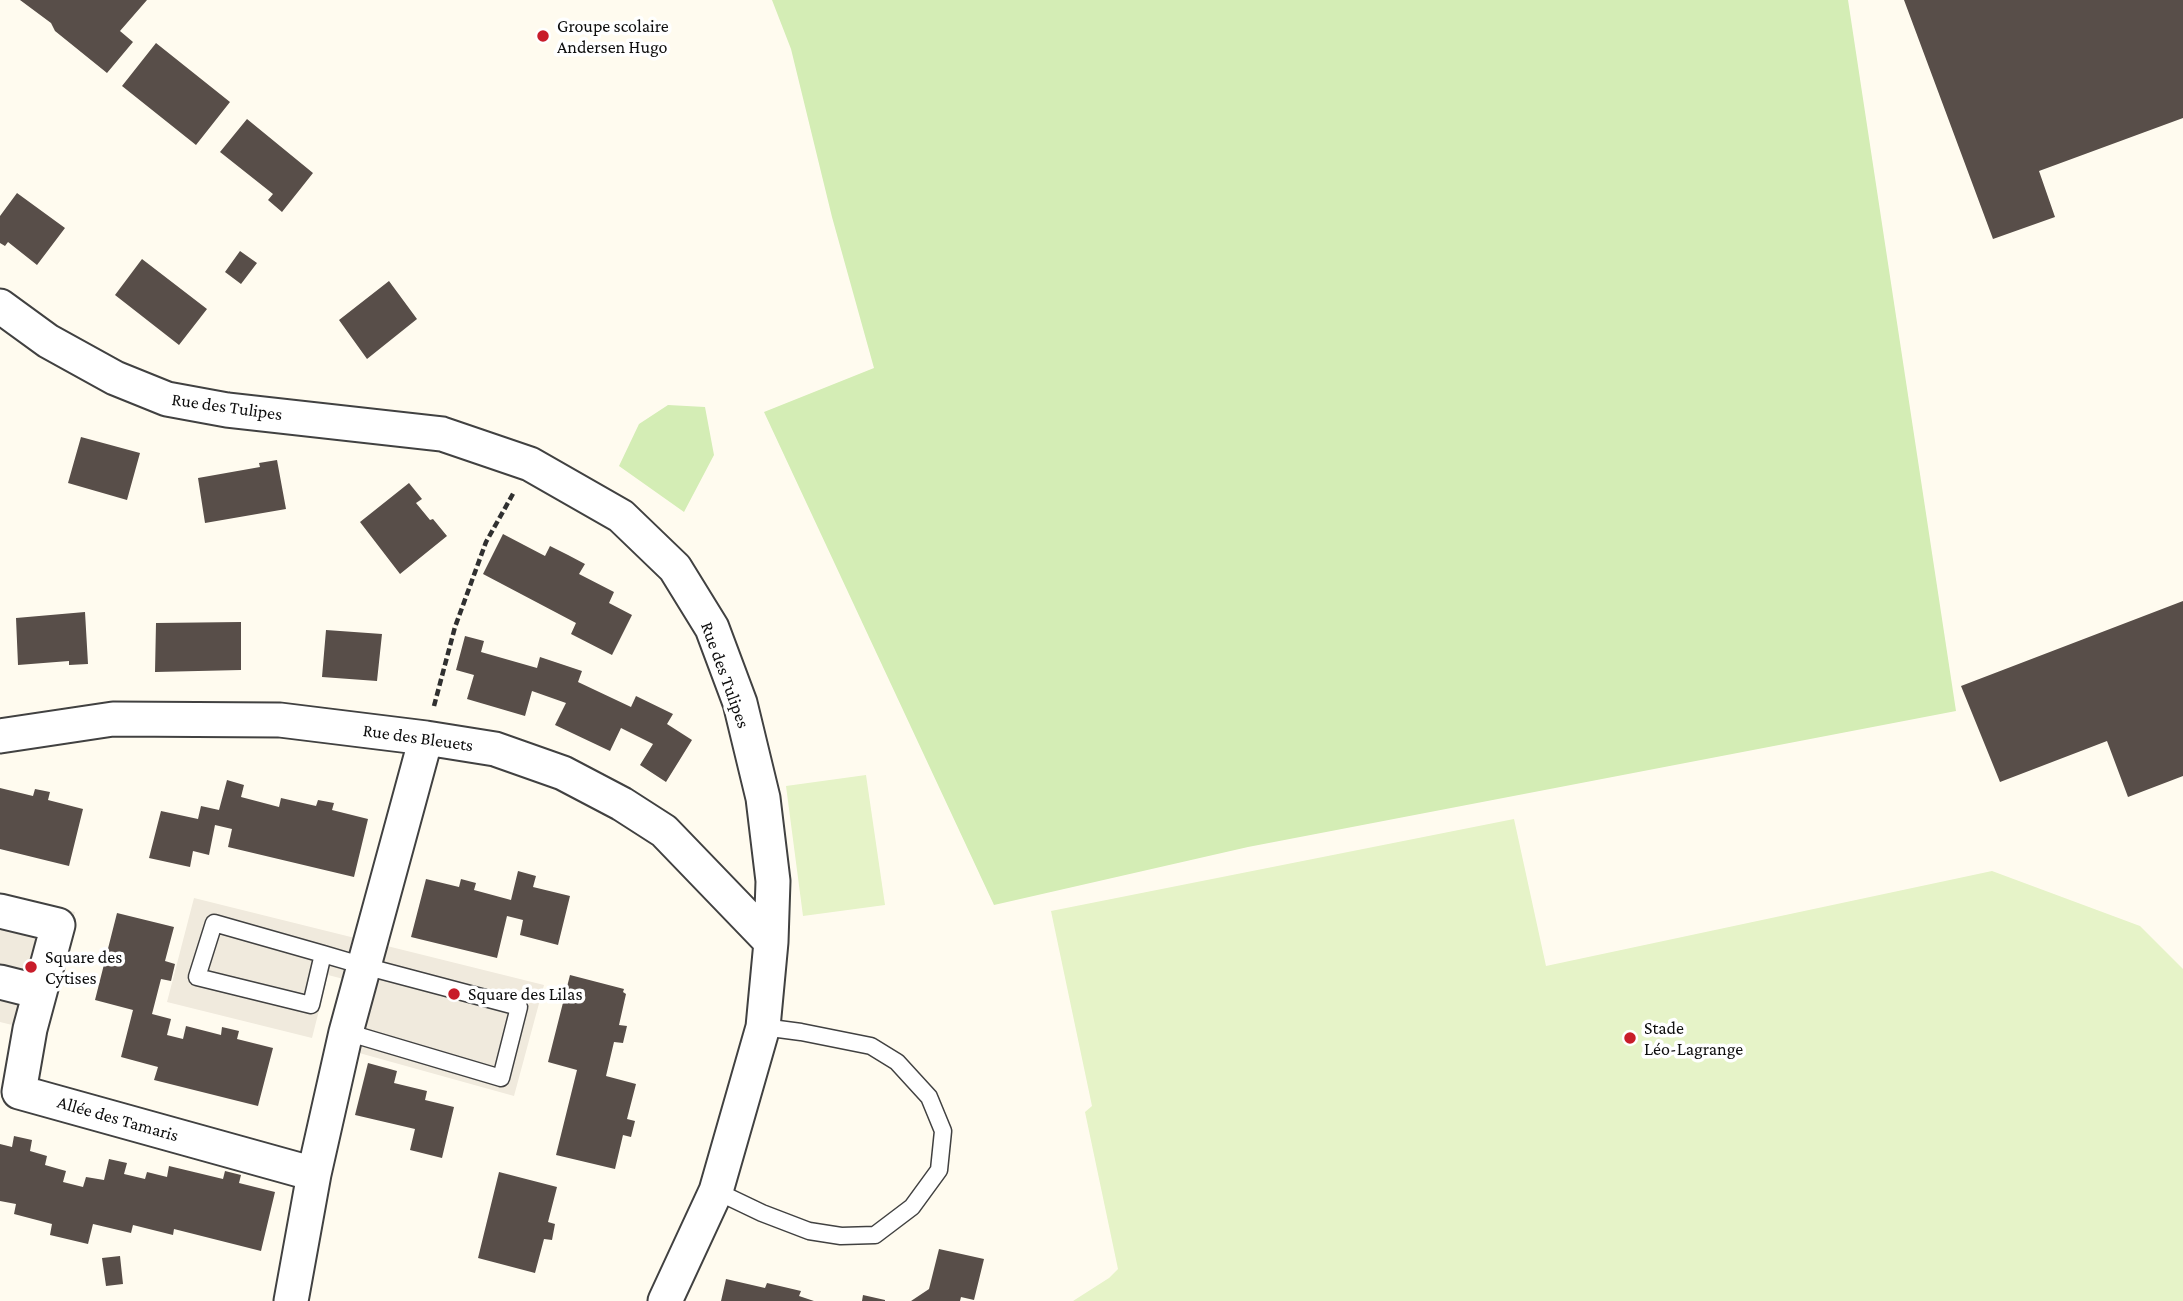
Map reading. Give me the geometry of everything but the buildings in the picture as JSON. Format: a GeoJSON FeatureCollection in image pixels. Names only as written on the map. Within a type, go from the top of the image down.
{"type":"FeatureCollection","features":[{"type":"Feature","properties":{"kind":"street","name":"Rue des Tulipes"},"geometry":{"type":"LineString","coordinates":[[0,306],[48,341],[115,378],[167,399],[227,410],[442,434],[530,464],[621,516],[676,568],[712,628],[740,703],[763,798],[773,881],[771,942],[763,1027],[716,1191],[665,1301]]}},
{"type":"Feature","properties":{"kind":"street","name":"Rue des Bleuets"},"geometry":{"type":"LineString","coordinates":[[0,736],[113,719],[281,720],[426,738],[495,750],[563,773],[622,804],[664,831],[771,942]]}},
{"type":"Feature","properties":{"kind":"street"},"geometry":{"type":"LineString","coordinates":[[291,1301],[314,1174],[346,1032],[426,738]]}},
{"type":"Feature","properties":{"kind":"street","name":"Allée des Tamaris"},"geometry":{"type":"LineString","coordinates":[[0,911],[58,925],[30,1029],[19,1092],[314,1174]]}},
{"type":"Feature","properties":{"kind":"street"},"geometry":{"type":"LineString","coordinates":[[0,982],[40,992]]}},
{"type":"Feature","properties":{"kind":"lane"},"geometry":{"type":"LineString","coordinates":[[323,954],[311,1005],[197,977],[214,923],[519,1007],[501,1078],[346,1032]]}},
{"type":"Feature","properties":{"kind":"lane"},"geometry":{"type":"LineString","coordinates":[[716,1191],[808,1231],[842,1236],[875,1235],[912,1207],[939,1171],[943,1131],[929,1097],[897,1062],[871,1046],[763,1027]]}},
{"type":"Feature","properties":{"kind":"path"},"geometry":{"type":"LineString","coordinates":[[426,738],[455,627],[486,542],[530,464]]}},
{"type":"Feature","properties":{"kind":"green space"},"geometry":{"type":"Polygon","coordinates":[[[772,0],[1848,0],[1956,711],[1248,847],[994,905],[764,412],[874,368],[832,217],[791,49],[772,0]]]}},
{"type":"Feature","properties":{"kind":"green space"},"geometry":{"type":"Polygon","coordinates":[[[668,405],[705,407],[714,455],[684,512],[619,466],[639,424],[668,405]]]}},
{"type":"Feature","properties":{"kind":"green space"},"geometry":{"type":"Polygon","coordinates":[[[866,775],[885,905],[803,916],[786,786],[866,775]]]}},
{"type":"Feature","properties":{"kind":"green space","name":"Stade Léo-Lagrange"},"geometry":{"type":"Polygon","coordinates":[[[1514,819],[1546,966],[1992,871],[2140,926],[2183,969],[2183,1301],[1073,1301],[1109,1278],[1118,1269],[1085,1112],[1092,1106],[1051,911],[1514,819]]]}},
{"type":"Feature","properties":{"kind":"shaded area","name":"Square des Cytises"},"geometry":{"type":"Polygon","coordinates":[[[0,893],[75,912],[45,1033],[0,1022],[0,893]]]}},
{"type":"Feature","properties":{"kind":"shaded area","name":"Square des Lilas"},"geometry":{"type":"Polygon","coordinates":[[[194,898],[544,985],[514,1096],[352,1051],[359,983],[328,975],[312,1038],[167,1002],[194,898]]]}},
{"type":"Feature","properties":{"kind":"place","name":"Groupe scolaire Andersen Hugo"},"geometry":{"type":"Point","coordinates":[543,36]}},
{"type":"Feature","properties":{"kind":"place","name":"Square des Cytises"},"geometry":{"type":"Point","coordinates":[31,967]}},
{"type":"Feature","properties":{"kind":"place","name":"Square des Lilas"},"geometry":{"type":"Point","coordinates":[454,994]}},
{"type":"Feature","properties":{"kind":"place","name":"Stade Léo-Lagrange"},"geometry":{"type":"Point","coordinates":[1630,1038]}}]}
